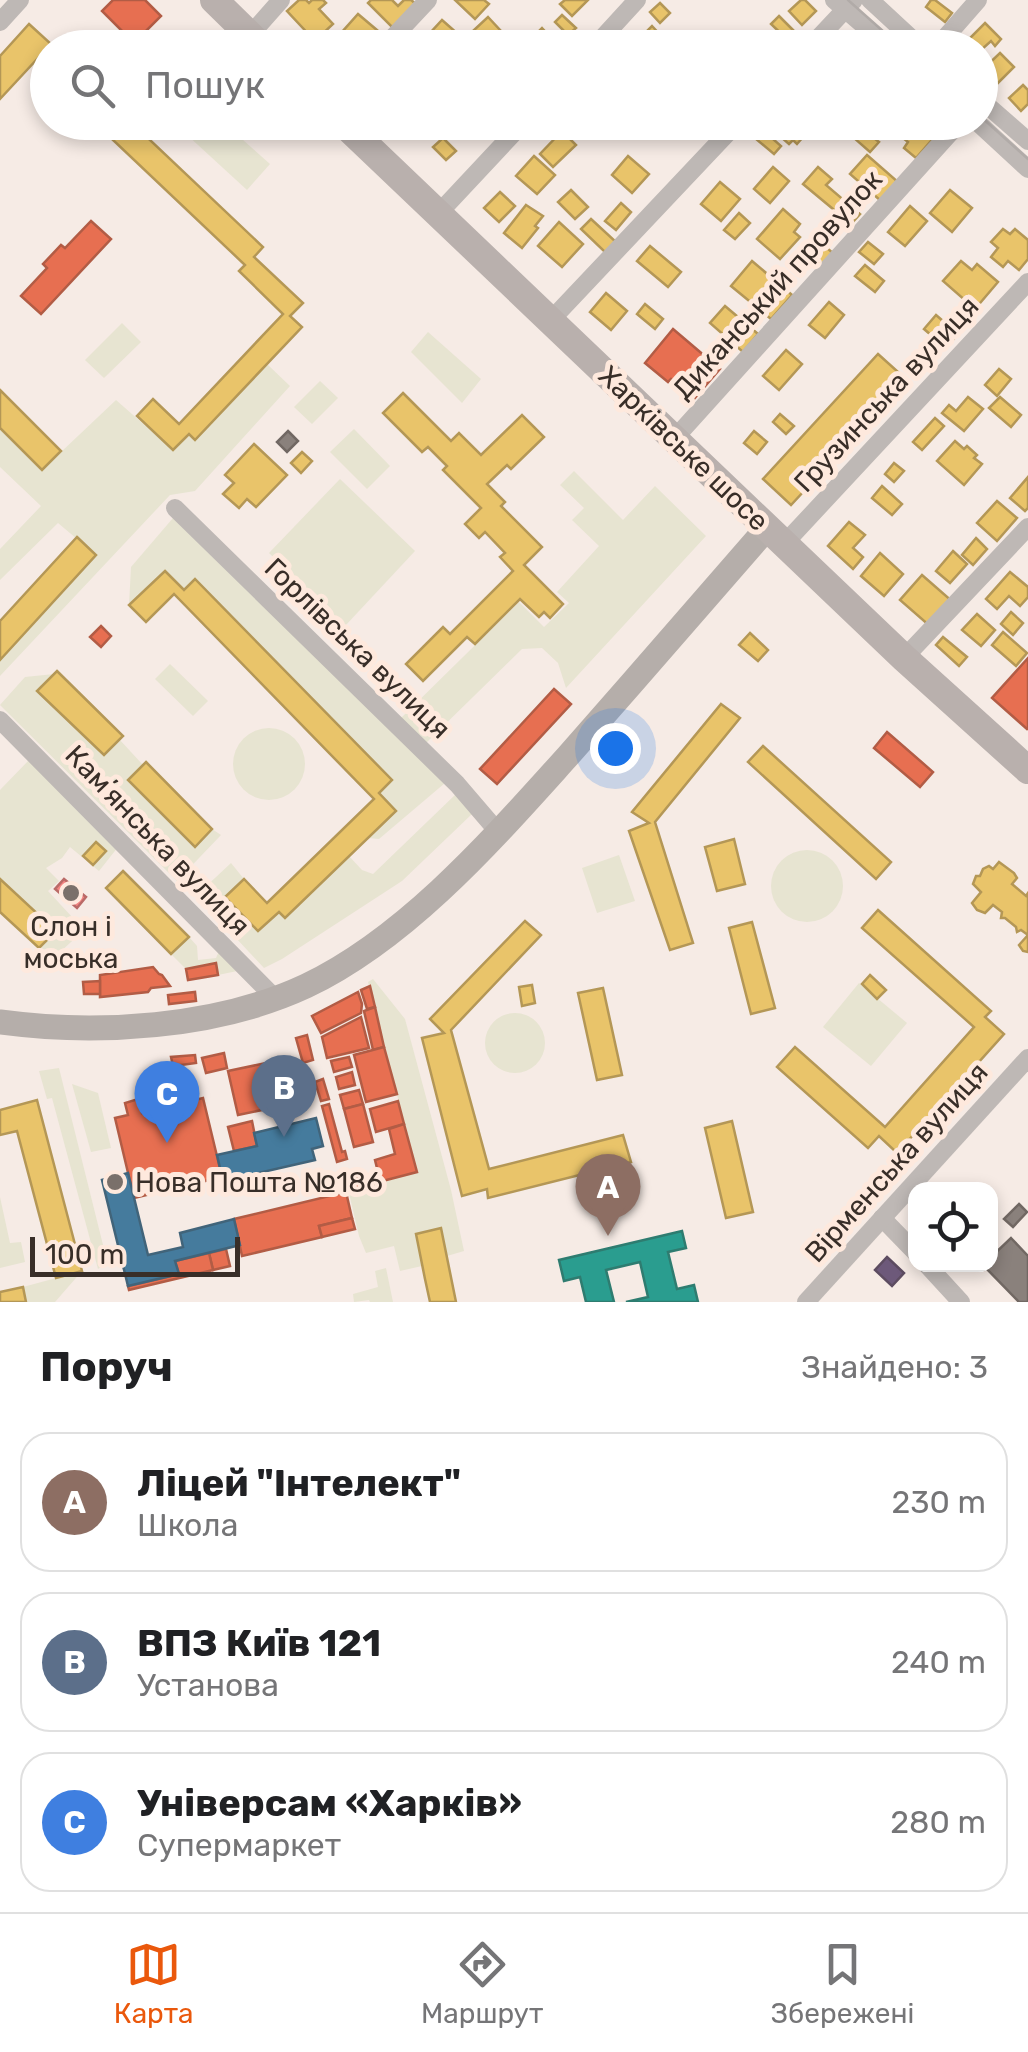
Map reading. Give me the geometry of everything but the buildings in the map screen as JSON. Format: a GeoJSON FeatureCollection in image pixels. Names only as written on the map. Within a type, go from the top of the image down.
{"type":"FeatureCollection","features":[{"type":"Feature","properties":{"kind":"main road"},"geometry":{"type":"LineString","coordinates":[[214,0],[245,30]]}},
{"type":"Feature","properties":{"kind":"main road","name":"Харківське шосе"},"geometry":{"type":"LineString","coordinates":[[361,140],[904,658],[1024,760]]}},
{"type":"Feature","properties":{"kind":"street"},"geometry":{"type":"LineString","coordinates":[[0,22],[20,0]]}},
{"type":"Feature","properties":{"kind":"street"},"geometry":{"type":"LineString","coordinates":[[263,30],[282,0]]}},
{"type":"Feature","properties":{"kind":"street"},"geometry":{"type":"LineString","coordinates":[[400,30],[428,0]]}},
{"type":"Feature","properties":{"kind":"street"},"geometry":{"type":"LineString","coordinates":[[610,30],[637,0]]}},
{"type":"Feature","properties":{"kind":"street"},"geometry":{"type":"LineString","coordinates":[[870,0],[902,30]]}},
{"type":"Feature","properties":{"kind":"street"},"geometry":{"type":"LineString","coordinates":[[952,30],[978,0]]}},
{"type":"Feature","properties":{"kind":"street"},"geometry":{"type":"LineString","coordinates":[[823,30],[845,3],[872,30]]}},
{"type":"Feature","properties":{"kind":"street"},"geometry":{"type":"LineString","coordinates":[[998,114],[1028,140]]}},
{"type":"Feature","properties":{"kind":"street"},"geometry":{"type":"LineString","coordinates":[[438,214],[507,140]]}},
{"type":"Feature","properties":{"kind":"street"},"geometry":{"type":"LineString","coordinates":[[550,320],[721,140]]}},
{"type":"Feature","properties":{"kind":"street","name":"Диканський провулок"},"geometry":{"type":"LineString","coordinates":[[675,438],[944,140]]}},
{"type":"Feature","properties":{"kind":"street"},"geometry":{"type":"LineString","coordinates":[[997,140],[1028,169]]}},
{"type":"Feature","properties":{"kind":"street","name":"Грузинська вулиця"},"geometry":{"type":"LineString","coordinates":[[775,536],[1028,282]]}},
{"type":"Feature","properties":{"kind":"street","name":"Горлівська вулиця"},"geometry":{"type":"LineString","coordinates":[[175,508],[457,784],[499,832]]}},
{"type":"Feature","properties":{"kind":"street"},"geometry":{"type":"LineString","coordinates":[[904,658],[1028,527]]}},
{"type":"Feature","properties":{"kind":"street"},"geometry":{"type":"LineString","coordinates":[[0,1022],[88,1028],[203,1018],[276,999],[341,966],[440,890],[499,832],[775,536]]}},
{"type":"Feature","properties":{"kind":"street","name":"Камʼянська вулиця"},"geometry":{"type":"LineString","coordinates":[[0,720],[276,999]]}},
{"type":"Feature","properties":{"kind":"street","name":"Вірменська вулиця"},"geometry":{"type":"LineString","coordinates":[[806,1302],[1028,1058]]}},
{"type":"Feature","properties":{"kind":"street"},"geometry":{"type":"LineString","coordinates":[[882,1218],[908,1245]]}},
{"type":"Feature","properties":{"kind":"street"},"geometry":{"type":"LineString","coordinates":[[933,1272],[961,1302]]}},
{"type":"Feature","properties":{"kind":"shaded area"},"geometry":{"type":"Polygon","coordinates":[[[193,140],[243,140],[270,164],[247,190],[193,140]]]}},
{"type":"Feature","properties":{"kind":"shaded area"},"geometry":{"type":"Polygon","coordinates":[[[122,323],[141,342],[104,378],[85,360],[122,323]]]}},
{"type":"Feature","properties":{"kind":"shaded area"},"geometry":{"type":"Polygon","coordinates":[[[428,332],[481,379],[462,403],[411,352],[428,332]]]}},
{"type":"Feature","properties":{"kind":"shaded area"},"geometry":{"type":"Polygon","coordinates":[[[267,364],[290,386],[195,491],[170,495],[0,676],[0,660],[96,555],[58,523],[0,580],[0,549],[41,506],[0,467],[0,428],[42,470],[116,400],[173,450],[267,364]]]}},
{"type":"Feature","properties":{"kind":"shaded area"},"geometry":{"type":"Polygon","coordinates":[[[320,381],[338,398],[312,424],[294,407],[320,381]]]}},
{"type":"Feature","properties":{"kind":"shaded area"},"geometry":{"type":"Polygon","coordinates":[[[354,429],[390,466],[367,489],[330,452],[354,429]]]}},
{"type":"Feature","properties":{"kind":"shaded area"},"geometry":{"type":"Polygon","coordinates":[[[574,471],[623,520],[655,486],[706,536],[566,688],[558,663],[542,648],[522,649],[425,744],[401,718],[519,602],[544,627],[569,603],[557,592],[599,546],[572,520],[584,508],[560,485],[574,471]]]}},
{"type":"Feature","properties":{"kind":"shaded area"},"geometry":{"type":"Polygon","coordinates":[[[340,479],[415,551],[345,626],[269,553],[340,479]]]}},
{"type":"Feature","properties":{"kind":"shaded area"},"geometry":{"type":"Polygon","coordinates":[[[173,518],[445,783],[379,839],[368,838],[379,793],[391,780],[196,579],[184,590],[164,571],[129,605],[131,567],[173,518]]]}},
{"type":"Feature","properties":{"kind":"shaded area"},"geometry":{"type":"Polygon","coordinates":[[[170,664],[208,701],[193,716],[155,679],[170,664]]]}},
{"type":"Feature","properties":{"kind":"shaded area"},"geometry":{"type":"Polygon","coordinates":[[[54,674],[38,691],[103,755],[119,739],[143,765],[128,781],[194,846],[212,829],[221,835],[177,881],[0,705],[25,677],[54,674]]]}},
{"type":"Feature","properties":{"kind":"shaded area"},"geometry":{"type":"Polygon","coordinates":[[[269,728],[283,730],[295,738],[303,750],[303,778],[295,790],[283,798],[269,800],[255,798],[243,790],[235,778],[233,764],[235,750],[243,738],[255,730],[269,728]]]}},
{"type":"Feature","properties":{"kind":"shaded area"},"geometry":{"type":"Polygon","coordinates":[[[30,759],[118,847],[99,871],[70,847],[62,858],[46,868],[59,881],[48,891],[84,930],[58,954],[39,948],[55,930],[0,879],[0,790],[30,759]]]}},
{"type":"Feature","properties":{"kind":"shaded area"},"geometry":{"type":"Polygon","coordinates":[[[456,794],[472,814],[402,881],[264,968],[207,907],[200,892],[231,863],[244,879],[226,898],[259,931],[279,912],[286,917],[349,856],[362,870],[373,874],[456,794]]]}},
{"type":"Feature","properties":{"kind":"shaded area"},"geometry":{"type":"Polygon","coordinates":[[[807,850],[833,860],[843,886],[833,912],[807,922],[781,912],[771,886],[781,860],[807,850]]]}},
{"type":"Feature","properties":{"kind":"shaded area"},"geometry":{"type":"Polygon","coordinates":[[[619,855],[635,901],[597,913],[582,868],[619,855]]]}},
{"type":"Feature","properties":{"kind":"shaded area"},"geometry":{"type":"Polygon","coordinates":[[[189,937],[197,946],[198,960],[216,958],[220,949],[242,970],[218,975],[216,963],[186,969],[171,954],[189,937]]]}},
{"type":"Feature","properties":{"kind":"shaded area"},"geometry":{"type":"Polygon","coordinates":[[[373,979],[405,1019],[464,1251],[447,1256],[440,1228],[416,1233],[422,1266],[400,1271],[394,1246],[366,1253],[348,1189],[417,1172],[368,982],[373,979]]]}},
{"type":"Feature","properties":{"kind":"shaded area"},"geometry":{"type":"Polygon","coordinates":[[[859,983],[907,1023],[871,1066],[823,1027],[859,983]]]}},
{"type":"Feature","properties":{"kind":"shaded area"},"geometry":{"type":"Polygon","coordinates":[[[515,1013],[536,1022],[545,1043],[536,1064],[515,1073],[494,1064],[485,1043],[494,1022],[515,1013]]]}},
{"type":"Feature","properties":{"kind":"shaded area"},"geometry":{"type":"Polygon","coordinates":[[[59,1068],[107,1261],[98,1269],[52,1098],[47,1099],[39,1071],[59,1068]]]}},
{"type":"Feature","properties":{"kind":"shaded area"},"geometry":{"type":"Polygon","coordinates":[[[72,1084],[98,1093],[111,1148],[91,1152],[72,1084]]]}},
{"type":"Feature","properties":{"kind":"shaded area"},"geometry":{"type":"Polygon","coordinates":[[[0,1197],[10,1243],[21,1242],[25,1262],[0,1268],[0,1197]]]}},
{"type":"Feature","properties":{"kind":"shaded area"},"geometry":{"type":"Polygon","coordinates":[[[386,1268],[393,1302],[354,1302],[353,1294],[378,1287],[375,1271],[386,1268]]]}},
{"type":"Feature","properties":{"kind":"shaded area"},"geometry":{"type":"Polygon","coordinates":[[[82,1271],[55,1302],[26,1302],[23,1287],[82,1271]]]}},
{"type":"Feature","properties":{"kind":"tram line"},"geometry":{"type":"LineString","coordinates":[[848,0],[882,30]]}},
{"type":"Feature","properties":{"kind":"tram line"},"geometry":{"type":"LineString","coordinates":[[998,132],[1028,159]]}},
{"type":"Feature","properties":{"kind":"place","name":"Слон і моська"},"geometry":{"type":"Point","coordinates":[71,893]}},
{"type":"Feature","properties":{"kind":"place","name":"ВПЗ Київ 121"},"geometry":{"type":"Point","coordinates":[284,1137]}},
{"type":"Feature","properties":{"kind":"place","name":"Універсам «Харків»"},"geometry":{"type":"Point","coordinates":[167,1143]}},
{"type":"Feature","properties":{"kind":"place","name":"Нова Пошта №186"},"geometry":{"type":"Point","coordinates":[115,1182]}},
{"type":"Feature","properties":{"kind":"place","name":"Ліцей \"Інтелект\""},"geometry":{"type":"Point","coordinates":[608,1236]}}]}
